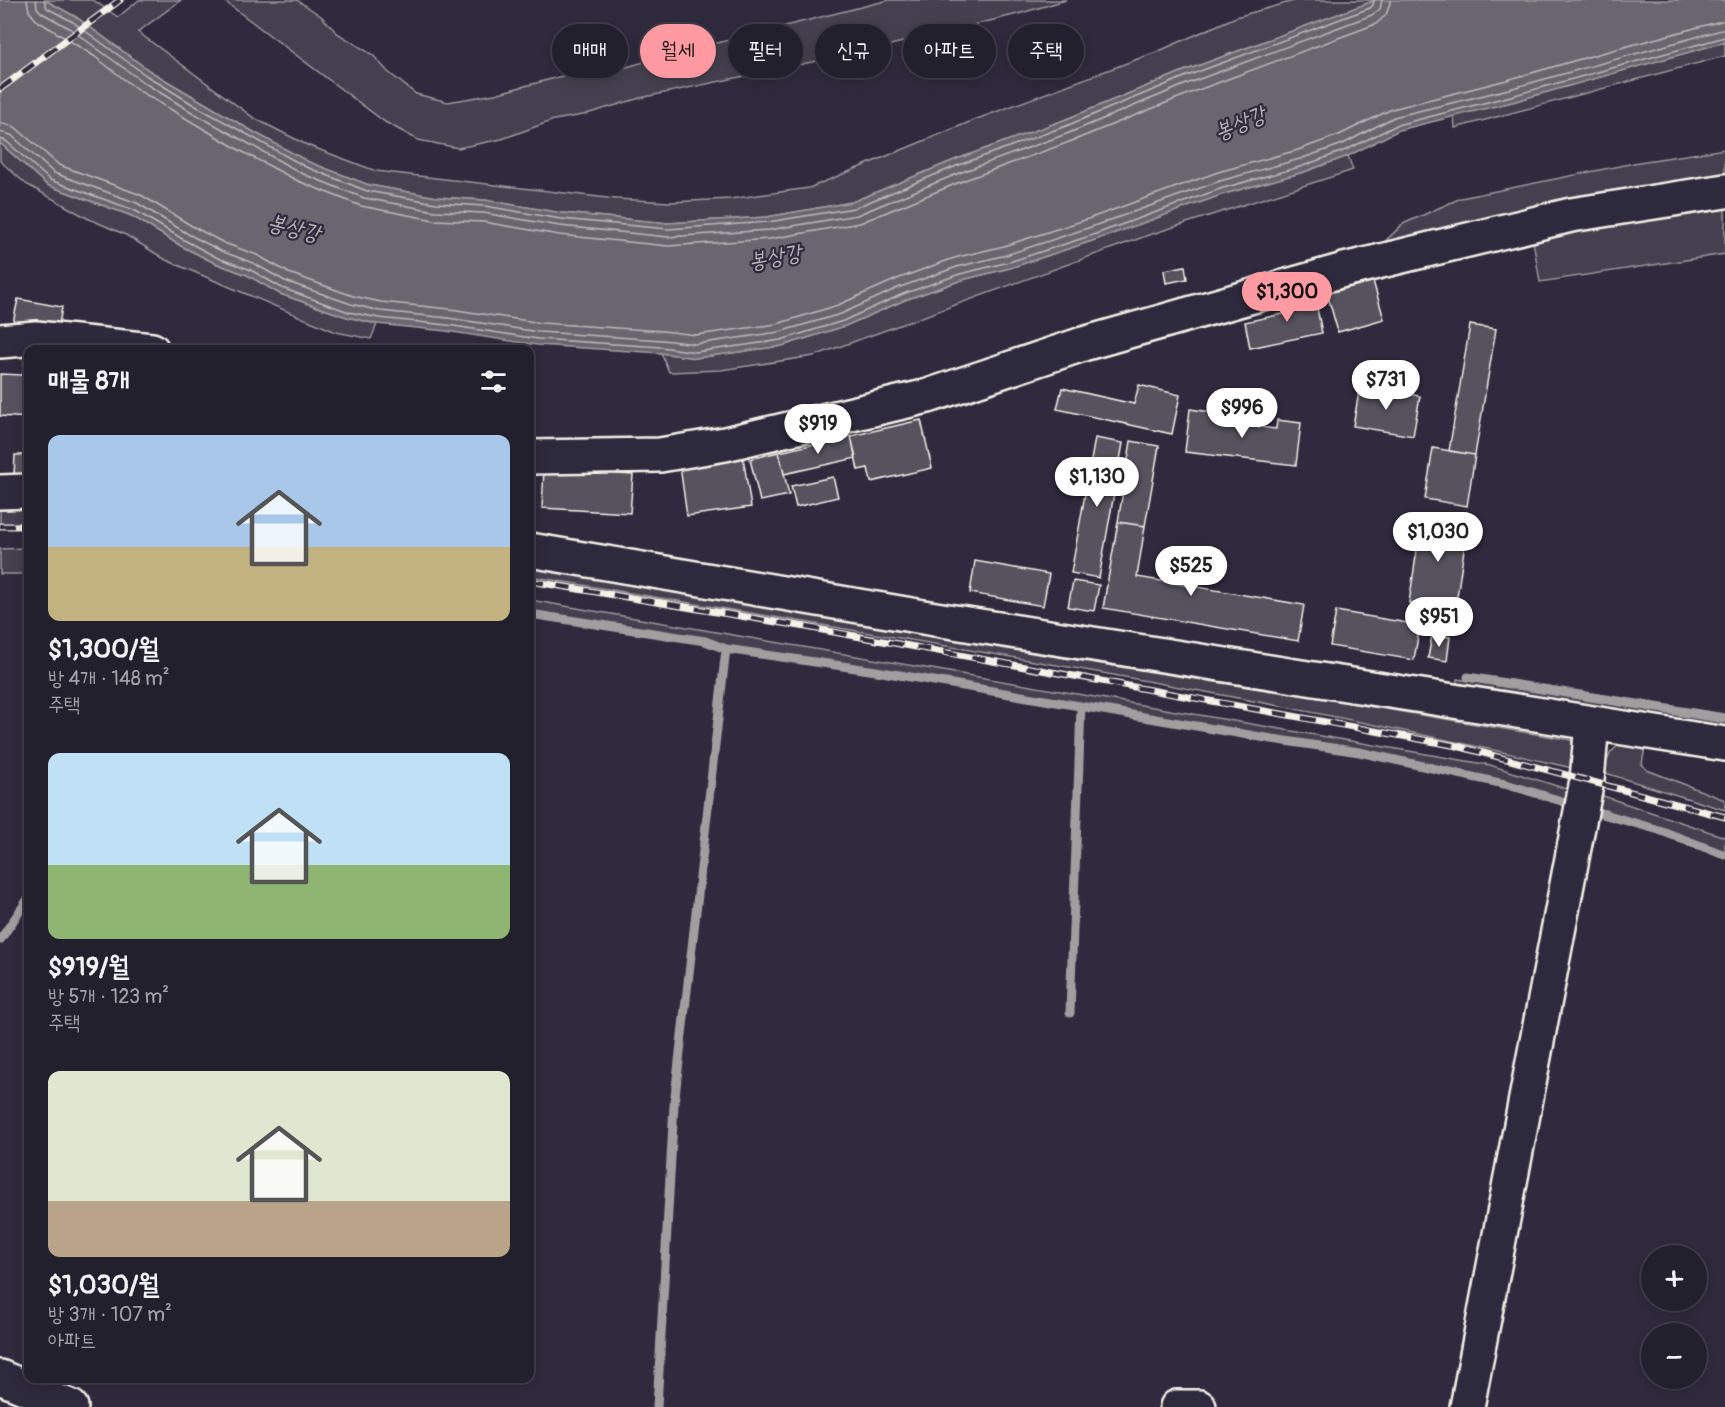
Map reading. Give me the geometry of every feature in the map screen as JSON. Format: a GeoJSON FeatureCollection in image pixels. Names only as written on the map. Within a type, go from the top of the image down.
{"type":"FeatureCollection","features":[{"type":"Feature","properties":{"kind":"street"},"geometry":{"type":"LineString","coordinates":[[534,457],[660,455],[724,444],[928,396],[1083,344],[1199,313],[1344,270],[1571,215],[1725,191]]}},
{"type":"Feature","properties":{"kind":"street"},"geometry":{"type":"LineString","coordinates":[[0,341],[36,338],[104,345]]}},
{"type":"Feature","properties":{"kind":"street"},"geometry":{"type":"LineString","coordinates":[[0,492],[24,491]]}},
{"type":"Feature","properties":{"kind":"street"},"geometry":{"type":"LineString","coordinates":[[534,551],[929,618],[1725,744]]}},
{"type":"Feature","properties":{"kind":"street"},"geometry":{"type":"LineString","coordinates":[[1467,1407],[1587,780],[1592,723]]}},
{"type":"Feature","properties":{"kind":"street"},"geometry":{"type":"LineString","coordinates":[[0,1377],[71,1407]]}},
{"type":"Feature","properties":{"kind":"street"},"geometry":{"type":"LineString","coordinates":[[1177,1407],[1199,1407]]}},
{"type":"Feature","properties":{"kind":"shaded area"},"geometry":{"type":"Polygon","coordinates":[[[45,0],[93,0],[118,17],[139,0],[181,0],[138,32],[254,118],[307,145],[376,171],[616,199],[670,202],[730,199],[809,188],[977,119],[1159,51],[1236,17],[1297,0],[1376,0],[1184,71],[852,202],[767,217],[668,223],[562,213],[485,200],[437,197],[369,185],[308,162],[252,131],[150,71],[76,17],[45,0]]]}},
{"type":"Feature","properties":{"kind":"shaded area"},"geometry":{"type":"Polygon","coordinates":[[[223,0],[297,0],[321,16],[337,33],[373,55],[388,72],[416,94],[448,102],[495,94],[555,78],[628,78],[628,67],[640,63],[640,78],[716,78],[716,43],[728,40],[728,78],[736,78],[640,98],[583,115],[554,120],[502,139],[458,148],[418,140],[385,122],[223,0]]]}},
{"type":"Feature","properties":{"kind":"shaded area"},"geometry":{"type":"Polygon","coordinates":[[[889,0],[1066,0],[977,24],[903,24],[903,42],[891,45],[891,24],[815,24],[815,61],[803,64],[803,24],[793,24],[889,0]]]}},
{"type":"Feature","properties":{"kind":"shaded area"},"geometry":{"type":"Polygon","coordinates":[[[1725,42],[1725,56],[1455,128],[1454,115],[1512,102],[1725,42]]]}},
{"type":"Feature","properties":{"kind":"shaded area"},"geometry":{"type":"Polygon","coordinates":[[[0,143],[47,185],[132,216],[181,246],[215,263],[247,275],[280,294],[347,317],[377,324],[371,339],[336,332],[166,260],[126,235],[87,218],[26,184],[0,161],[0,143]]]}},
{"type":"Feature","properties":{"kind":"shaded area"},"geometry":{"type":"Polygon","coordinates":[[[1725,149],[1725,180],[1371,255],[1403,224],[1461,198],[1639,162],[1725,149]]]}},
{"type":"Feature","properties":{"kind":"shaded area"},"geometry":{"type":"Polygon","coordinates":[[[1348,156],[1353,170],[1149,235],[814,356],[721,370],[669,372],[661,353],[696,358],[782,346],[845,326],[905,300],[962,280],[1010,268],[1224,194],[1304,172],[1348,156]]]}},
{"type":"Feature","properties":{"kind":"shaded area"},"geometry":{"type":"Polygon","coordinates":[[[1725,200],[1725,254],[1540,282],[1532,234],[1725,200]]]}},
{"type":"Feature","properties":{"kind":"shaded area"},"geometry":{"type":"Polygon","coordinates":[[[24,509],[24,524],[0,525],[0,510],[24,509]]]}},
{"type":"Feature","properties":{"kind":"shaded area"},"geometry":{"type":"Polygon","coordinates":[[[24,548],[24,574],[0,574],[0,549],[24,548]]]}},
{"type":"Feature","properties":{"kind":"shaded area"},"geometry":{"type":"Polygon","coordinates":[[[534,567],[1571,740],[1577,751],[1576,769],[1316,713],[923,642],[534,577],[534,567]]]}},
{"type":"Feature","properties":{"kind":"shaded area"},"geometry":{"type":"Polygon","coordinates":[[[534,601],[1490,765],[1573,791],[1570,800],[1427,763],[1359,750],[876,669],[727,647],[706,639],[534,613],[534,601]]]}},
{"type":"Feature","properties":{"kind":"shaded area"},"geometry":{"type":"Polygon","coordinates":[[[1457,679],[1725,723],[1725,735],[1456,691],[1457,679]]]}},
{"type":"Feature","properties":{"kind":"shaded area"},"geometry":{"type":"Polygon","coordinates":[[[1619,745],[1645,747],[1642,764],[1647,770],[1725,800],[1725,810],[1602,772],[1611,752],[1619,745]]]}},
{"type":"Feature","properties":{"kind":"shaded area"},"geometry":{"type":"Polygon","coordinates":[[[1594,793],[1725,837],[1725,854],[1659,827],[1589,805],[1594,793]]]}},
{"type":"Feature","properties":{"kind":"water","name":"봉상강"},"geometry":{"type":"Polygon","coordinates":[[[0,0],[45,0],[76,17],[150,71],[252,131],[309,162],[369,185],[437,197],[485,200],[562,213],[668,223],[767,217],[852,202],[1184,71],[1376,0],[1725,0],[1725,42],[1512,102],[1399,130],[1348,156],[1304,172],[1224,194],[1010,268],[962,280],[905,300],[845,326],[782,346],[696,358],[661,353],[537,345],[446,331],[377,324],[347,317],[280,294],[247,275],[215,263],[181,246],[132,216],[47,185],[0,143],[0,0]]]}},
{"type":"Feature","properties":{"kind":"building"},"geometry":{"type":"Polygon","coordinates":[[[1185,266],[1187,279],[1166,283],[1164,270],[1185,266]]]}},
{"type":"Feature","properties":{"kind":"building"},"geometry":{"type":"Polygon","coordinates":[[[1373,281],[1384,319],[1338,332],[1327,293],[1373,281]]]}},
{"type":"Feature","properties":{"kind":"building"},"geometry":{"type":"Polygon","coordinates":[[[1314,293],[1322,333],[1250,348],[1245,322],[1287,313],[1284,299],[1314,293]]]}},
{"type":"Feature","properties":{"kind":"building"},"geometry":{"type":"Polygon","coordinates":[[[18,299],[62,307],[58,331],[13,323],[18,299]]]}},
{"type":"Feature","properties":{"kind":"building"},"geometry":{"type":"Polygon","coordinates":[[[1470,325],[1496,329],[1475,455],[1449,451],[1470,325]]]}},
{"type":"Feature","properties":{"kind":"building"},"geometry":{"type":"Polygon","coordinates":[[[24,364],[24,418],[0,416],[0,374],[23,375],[24,364]]]}},
{"type":"Feature","properties":{"kind":"building"},"geometry":{"type":"Polygon","coordinates":[[[1139,385],[1180,395],[1172,434],[1057,409],[1062,388],[1134,404],[1139,385]]]}},
{"type":"Feature","properties":{"kind":"building"},"geometry":{"type":"Polygon","coordinates":[[[1360,386],[1420,396],[1413,436],[1353,426],[1360,386]]]}},
{"type":"Feature","properties":{"kind":"building"},"geometry":{"type":"Polygon","coordinates":[[[1190,409],[1218,413],[1217,422],[1276,429],[1277,420],[1301,423],[1296,465],[1185,452],[1190,409]]]}},
{"type":"Feature","properties":{"kind":"building"},"geometry":{"type":"Polygon","coordinates":[[[921,420],[932,468],[871,482],[868,468],[858,470],[851,436],[921,420]]]}},
{"type":"Feature","properties":{"kind":"building"},"geometry":{"type":"Polygon","coordinates":[[[851,436],[856,458],[784,474],[779,452],[851,436]]]}},
{"type":"Feature","properties":{"kind":"building"},"geometry":{"type":"Polygon","coordinates":[[[1095,438],[1123,443],[1099,578],[1071,573],[1095,438]]]}},
{"type":"Feature","properties":{"kind":"building"},"geometry":{"type":"Polygon","coordinates":[[[1131,441],[1159,446],[1145,526],[1118,522],[1131,441]]]}},
{"type":"Feature","properties":{"kind":"building"},"geometry":{"type":"Polygon","coordinates":[[[1433,448],[1475,455],[1467,506],[1425,499],[1433,448]]]}},
{"type":"Feature","properties":{"kind":"building"},"geometry":{"type":"Polygon","coordinates":[[[779,452],[789,495],[760,501],[750,459],[779,452]]]}},
{"type":"Feature","properties":{"kind":"building"},"geometry":{"type":"Polygon","coordinates":[[[15,455],[24,455],[24,476],[14,476],[15,455]]]}},
{"type":"Feature","properties":{"kind":"building"},"geometry":{"type":"Polygon","coordinates":[[[743,457],[751,507],[687,516],[680,466],[743,457]]]}},
{"type":"Feature","properties":{"kind":"building"},"geometry":{"type":"Polygon","coordinates":[[[544,469],[633,475],[630,513],[542,508],[544,469]]]}},
{"type":"Feature","properties":{"kind":"building"},"geometry":{"type":"Polygon","coordinates":[[[833,477],[838,497],[796,507],[791,486],[833,477]]]}},
{"type":"Feature","properties":{"kind":"building"},"geometry":{"type":"Polygon","coordinates":[[[1422,516],[1468,523],[1455,610],[1409,603],[1422,516]]]}},
{"type":"Feature","properties":{"kind":"building"},"geometry":{"type":"Polygon","coordinates":[[[1118,522],[1145,526],[1137,577],[1304,605],[1298,641],[1103,608],[1118,522]]]}},
{"type":"Feature","properties":{"kind":"building"},"geometry":{"type":"Polygon","coordinates":[[[975,561],[1049,574],[1043,606],[970,593],[975,561]]]}},
{"type":"Feature","properties":{"kind":"building"},"geometry":{"type":"Polygon","coordinates":[[[1073,581],[1099,585],[1094,611],[1068,607],[1073,581]]]}},
{"type":"Feature","properties":{"kind":"building"},"geometry":{"type":"Polygon","coordinates":[[[1336,611],[1420,625],[1414,660],[1330,646],[1336,611]]]}},
{"type":"Feature","properties":{"kind":"building"},"geometry":{"type":"Polygon","coordinates":[[[1432,635],[1450,637],[1447,661],[1428,658],[1432,635]]]}},
{"type":"Feature","properties":{"kind":"waterway"},"geometry":{"type":"LineString","coordinates":[[534,615],[705,641],[726,649],[876,671],[1359,752],[1509,785],[1568,803]]}},
{"type":"Feature","properties":{"kind":"waterway"},"geometry":{"type":"LineString","coordinates":[[657,1407],[674,1105],[726,649]]}},
{"type":"Feature","properties":{"kind":"waterway"},"geometry":{"type":"LineString","coordinates":[[1468,677],[1725,718]]}},
{"type":"Feature","properties":{"kind":"waterway"},"geometry":{"type":"LineString","coordinates":[[1070,1013],[1081,706]]}},
{"type":"Feature","properties":{"kind":"waterway"},"geometry":{"type":"LineString","coordinates":[[1595,812],[1659,830],[1725,855]]}},
{"type":"Feature","properties":{"kind":"waterway"},"geometry":{"type":"LineString","coordinates":[[0,940],[24,905]]}},
{"type":"Feature","properties":{"kind":"railway"},"geometry":{"type":"LineString","coordinates":[[0,89],[120,0]]}},
{"type":"Feature","properties":{"kind":"railway"},"geometry":{"type":"LineString","coordinates":[[0,526],[24,526]]}},
{"type":"Feature","properties":{"kind":"railway"},"geometry":{"type":"LineString","coordinates":[[534,582],[806,627],[1457,746],[1725,817]]}}]}
